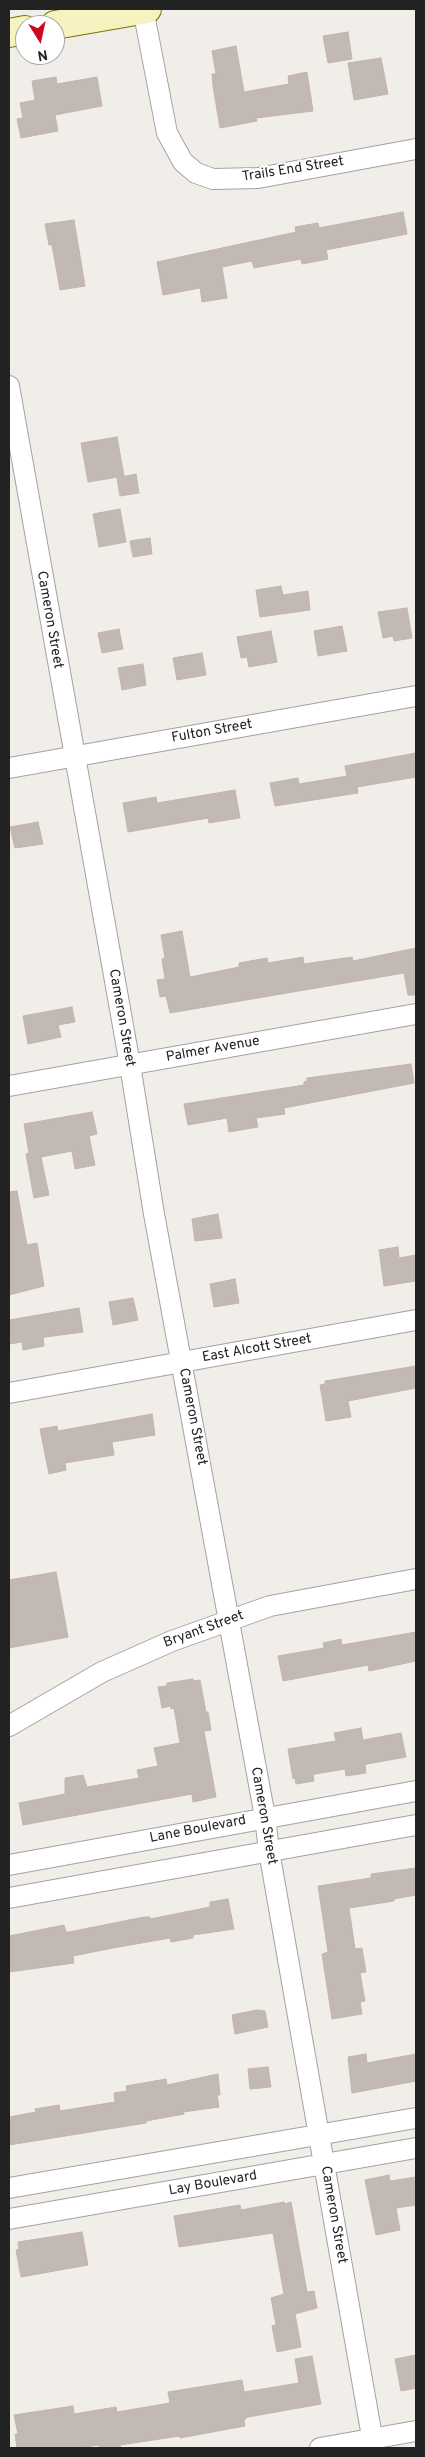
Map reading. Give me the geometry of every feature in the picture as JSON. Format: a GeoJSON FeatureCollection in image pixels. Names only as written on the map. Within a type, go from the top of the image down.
{"type":"FeatureCollection","features":[{"type":"Feature","properties":{"kind":"street"},"geometry":{"type":"LineString","coordinates":[[65,23],[145,9]]}},
{"type":"Feature","properties":{"kind":"street","name":"Trails End Street"},"geometry":{"type":"LineString","coordinates":[[145,9],[167,133],[183,162],[196,174],[213,179],[258,178],[416,149]]}},
{"type":"Feature","properties":{"kind":"street","name":"Cameron Street"},"geometry":{"type":"LineString","coordinates":[[10,397],[265,1818],[269,1851],[373,2444]]}},
{"type":"Feature","properties":{"kind":"street","name":"Fulton Street"},"geometry":{"type":"LineString","coordinates":[[9,768],[416,696]]}},
{"type":"Feature","properties":{"kind":"street","name":"Palmer Avenue"},"geometry":{"type":"LineString","coordinates":[[9,1086],[416,1014]]}},
{"type":"Feature","properties":{"kind":"street","name":"East Alcott Street"},"geometry":{"type":"LineString","coordinates":[[9,1393],[416,1320]]}},
{"type":"Feature","properties":{"kind":"street","name":"Bryant Street"},"geometry":{"type":"LineString","coordinates":[[9,1726],[120,1663],[172,1641],[270,1606],[416,1579]]}},
{"type":"Feature","properties":{"kind":"street","name":"Lane Boulevard"},"geometry":{"type":"LineString","coordinates":[[9,1865],[416,1791]]}},
{"type":"Feature","properties":{"kind":"street"},"geometry":{"type":"LineString","coordinates":[[9,1898],[416,1825]]}},
{"type":"Feature","properties":{"kind":"street"},"geometry":{"type":"LineString","coordinates":[[14,2218],[12,2187],[416,2118]]}},
{"type":"Feature","properties":{"kind":"street","name":"Lay Boulevard"},"geometry":{"type":"LineString","coordinates":[[14,2218],[416,2148]]}},
{"type":"Feature","properties":{"kind":"street"},"geometry":{"type":"LineString","coordinates":[[320,2448],[373,2444],[416,2431]]}},
{"type":"Feature","properties":{"kind":"building"},"geometry":{"type":"Polygon","coordinates":[[[348,32],[352,59],[328,63],[323,36],[348,32]]]}},
{"type":"Feature","properties":{"kind":"building"},"geometry":{"type":"Polygon","coordinates":[[[236,46],[244,92],[289,84],[288,76],[307,72],[313,111],[256,118],[257,121],[220,128],[213,86],[212,74],[216,74],[212,51],[236,46]]]}},
{"type":"Feature","properties":{"kind":"building"},"geometry":{"type":"Polygon","coordinates":[[[381,58],[388,94],[354,100],[348,63],[381,58]]]}},
{"type":"Feature","properties":{"kind":"building"},"geometry":{"type":"Polygon","coordinates":[[[56,77],[57,84],[97,77],[102,106],[55,115],[58,131],[21,138],[17,119],[23,118],[20,103],[35,100],[32,81],[56,77]]]}},
{"type":"Feature","properties":{"kind":"building"},"geometry":{"type":"Polygon","coordinates":[[[403,212],[407,234],[326,250],[328,259],[302,264],[301,259],[254,268],[252,261],[222,267],[227,298],[202,302],[200,288],[163,295],[157,262],[296,232],[295,227],[318,223],[319,228],[403,212]]]}},
{"type":"Feature","properties":{"kind":"building"},"geometry":{"type":"Polygon","coordinates":[[[74,220],[85,286],[60,290],[52,245],[49,245],[45,224],[74,220]]]}},
{"type":"Feature","properties":{"kind":"building"},"geometry":{"type":"Polygon","coordinates":[[[117,437],[124,476],[88,482],[81,443],[117,437]]]}},
{"type":"Feature","properties":{"kind":"building"},"geometry":{"type":"Polygon","coordinates":[[[136,474],[139,493],[120,496],[117,478],[136,474]]]}},
{"type":"Feature","properties":{"kind":"building"},"geometry":{"type":"Polygon","coordinates":[[[120,509],[126,542],[99,547],[93,514],[120,509]]]}},
{"type":"Feature","properties":{"kind":"building"},"geometry":{"type":"Polygon","coordinates":[[[150,538],[152,554],[133,557],[130,541],[150,538]]]}},
{"type":"Feature","properties":{"kind":"building"},"geometry":{"type":"Polygon","coordinates":[[[281,586],[283,595],[308,591],[310,610],[260,617],[256,590],[281,586]]]}},
{"type":"Feature","properties":{"kind":"building"},"geometry":{"type":"Polygon","coordinates":[[[407,608],[412,638],[394,641],[393,636],[383,638],[378,612],[407,608]]]}},
{"type":"Feature","properties":{"kind":"building"},"geometry":{"type":"Polygon","coordinates":[[[342,626],[347,651],[318,656],[314,631],[342,626]]]}},
{"type":"Feature","properties":{"kind":"building"},"geometry":{"type":"Polygon","coordinates":[[[119,629],[123,649],[102,653],[98,633],[119,629]]]}},
{"type":"Feature","properties":{"kind":"building"},"geometry":{"type":"Polygon","coordinates":[[[271,631],[277,662],[249,667],[247,657],[241,658],[237,637],[271,631]]]}},
{"type":"Feature","properties":{"kind":"building"},"geometry":{"type":"Polygon","coordinates":[[[202,653],[206,675],[177,680],[173,658],[202,653]]]}},
{"type":"Feature","properties":{"kind":"building"},"geometry":{"type":"Polygon","coordinates":[[[143,664],[146,685],[122,690],[118,668],[143,664]]]}},
{"type":"Feature","properties":{"kind":"building"},"geometry":{"type":"Polygon","coordinates":[[[416,753],[416,777],[357,787],[358,793],[275,806],[270,783],[298,778],[299,784],[347,776],[345,766],[416,753]]]}},
{"type":"Feature","properties":{"kind":"building"},"geometry":{"type":"Polygon","coordinates":[[[235,790],[240,818],[209,823],[208,818],[128,832],[123,803],[156,797],[157,803],[235,790]]]}},
{"type":"Feature","properties":{"kind":"building"},"geometry":{"type":"Polygon","coordinates":[[[38,822],[43,844],[15,848],[10,827],[38,822]]]}},
{"type":"Feature","properties":{"kind":"building"},"geometry":{"type":"Polygon","coordinates":[[[182,931],[190,977],[239,967],[239,963],[267,958],[268,963],[303,957],[304,964],[352,957],[353,961],[416,948],[416,995],[408,995],[404,973],[170,1013],[166,996],[160,997],[157,980],[165,979],[162,959],[165,958],[161,935],[182,931]]]}},
{"type":"Feature","properties":{"kind":"building"},"geometry":{"type":"Polygon","coordinates":[[[72,1007],[75,1022],[58,1025],[61,1037],[28,1044],[23,1016],[72,1007]]]}},
{"type":"Feature","properties":{"kind":"building"},"geometry":{"type":"Polygon","coordinates":[[[411,1064],[414,1083],[284,1108],[285,1114],[256,1118],[258,1127],[229,1132],[227,1118],[188,1125],[184,1104],[304,1085],[307,1078],[411,1064]]]}},
{"type":"Feature","properties":{"kind":"building"},"geometry":{"type":"Polygon","coordinates":[[[92,1112],[97,1134],[89,1136],[95,1165],[75,1169],[72,1151],[41,1157],[49,1195],[34,1198],[26,1154],[29,1153],[24,1124],[92,1112]]]}},
{"type":"Feature","properties":{"kind":"building"},"geometry":{"type":"Polygon","coordinates":[[[17,1191],[27,1245],[37,1243],[44,1286],[9,1295],[9,1192],[17,1191]]]}},
{"type":"Feature","properties":{"kind":"building"},"geometry":{"type":"Polygon","coordinates":[[[218,1214],[222,1238],[195,1241],[192,1219],[218,1214]]]}},
{"type":"Feature","properties":{"kind":"building"},"geometry":{"type":"Polygon","coordinates":[[[398,1247],[399,1258],[416,1255],[416,1281],[384,1286],[379,1250],[398,1247]]]}},
{"type":"Feature","properties":{"kind":"building"},"geometry":{"type":"Polygon","coordinates":[[[235,1279],[239,1303],[214,1307],[210,1284],[235,1279]]]}},
{"type":"Feature","properties":{"kind":"building"},"geometry":{"type":"Polygon","coordinates":[[[133,1298],[138,1320],[113,1325],[109,1302],[133,1298]]]}},
{"type":"Feature","properties":{"kind":"building"},"geometry":{"type":"Polygon","coordinates":[[[79,1308],[83,1332],[46,1337],[43,1338],[44,1346],[23,1350],[22,1342],[9,1344],[9,1320],[79,1308]]]}},
{"type":"Feature","properties":{"kind":"building"},"geometry":{"type":"Polygon","coordinates":[[[416,1366],[416,1388],[348,1401],[351,1417],[326,1421],[320,1385],[325,1384],[325,1381],[416,1366]]]}},
{"type":"Feature","properties":{"kind":"building"},"geometry":{"type":"Polygon","coordinates":[[[152,1414],[155,1435],[112,1442],[114,1455],[65,1463],[66,1470],[49,1474],[40,1429],[57,1426],[58,1431],[152,1414]]]}},
{"type":"Feature","properties":{"kind":"building"},"geometry":{"type":"Polygon","coordinates":[[[56,1572],[68,1637],[9,1648],[9,1580],[56,1572]]]}},
{"type":"Feature","properties":{"kind":"building"},"geometry":{"type":"Polygon","coordinates":[[[416,1632],[416,1661],[369,1671],[368,1665],[283,1681],[278,1656],[324,1648],[323,1643],[341,1639],[342,1645],[416,1632]]]}},
{"type":"Feature","properties":{"kind":"building"},"geometry":{"type":"Polygon","coordinates":[[[193,1679],[193,1681],[200,1680],[206,1712],[208,1712],[211,1730],[204,1731],[216,1797],[193,1802],[192,1794],[23,1825],[19,1803],[65,1794],[65,1778],[83,1775],[87,1787],[139,1778],[137,1770],[158,1766],[154,1748],[180,1743],[174,1708],[171,1709],[171,1706],[162,1708],[158,1687],[167,1686],[167,1683],[193,1679]]]}},
{"type":"Feature","properties":{"kind":"building"},"geometry":{"type":"Polygon","coordinates":[[[361,1728],[363,1740],[401,1733],[406,1757],[367,1764],[365,1765],[366,1773],[346,1776],[345,1769],[315,1774],[313,1775],[314,1781],[296,1784],[295,1778],[293,1779],[288,1749],[336,1741],[334,1733],[361,1728]]]}},
{"type":"Feature","properties":{"kind":"building"},"geometry":{"type":"Polygon","coordinates":[[[416,1868],[416,1895],[394,1899],[394,1901],[349,1908],[355,1949],[362,1948],[366,1972],[360,1973],[365,2001],[360,2002],[362,2014],[332,2019],[322,1954],[328,1952],[318,1886],[371,1878],[371,1874],[416,1868]]]}},
{"type":"Feature","properties":{"kind":"building"},"geometry":{"type":"Polygon","coordinates":[[[228,1899],[234,1929],[193,1935],[193,1938],[171,1942],[170,1938],[113,1948],[73,1956],[74,1963],[9,1972],[9,1936],[64,1925],[66,1932],[69,1932],[144,1917],[150,1917],[150,1919],[210,1907],[210,1902],[228,1899]]]}},
{"type":"Feature","properties":{"kind":"building"},"geometry":{"type":"Polygon","coordinates":[[[257,2010],[265,2011],[268,2027],[235,2034],[232,2015],[257,2010]]]}},
{"type":"Feature","properties":{"kind":"building"},"geometry":{"type":"Polygon","coordinates":[[[366,2054],[367,2063],[416,2054],[416,2081],[352,2093],[348,2057],[366,2054]]]}},
{"type":"Feature","properties":{"kind":"building"},"geometry":{"type":"Polygon","coordinates":[[[268,2067],[271,2087],[250,2089],[248,2069],[268,2067]]]}},
{"type":"Feature","properties":{"kind":"building"},"geometry":{"type":"Polygon","coordinates":[[[218,2074],[220,2095],[217,2095],[219,2107],[183,2112],[184,2114],[146,2121],[146,2123],[9,2145],[9,2117],[36,2112],[35,2109],[59,2105],[60,2111],[115,2102],[114,2093],[127,2091],[126,2086],[166,2079],[167,2085],[218,2074]]]}},
{"type":"Feature","properties":{"kind":"building"},"geometry":{"type":"Polygon","coordinates":[[[389,2175],[390,2181],[416,2177],[416,2205],[396,2208],[400,2230],[376,2235],[365,2180],[389,2175]]]}},
{"type":"Feature","properties":{"kind":"building"},"geometry":{"type":"Polygon","coordinates":[[[284,2202],[285,2204],[291,2202],[307,2292],[314,2291],[317,2308],[295,2314],[301,2347],[277,2352],[272,2326],[276,2325],[271,2298],[284,2294],[273,2233],[179,2247],[174,2216],[240,2205],[241,2210],[284,2202]]]}},
{"type":"Feature","properties":{"kind":"building"},"geometry":{"type":"Polygon","coordinates":[[[82,2232],[88,2265],[21,2277],[16,2250],[19,2249],[18,2242],[82,2232]]]}},
{"type":"Feature","properties":{"kind":"building"},"geometry":{"type":"Polygon","coordinates":[[[416,2355],[416,2388],[401,2391],[395,2359],[416,2355]]]}},
{"type":"Feature","properties":{"kind":"building"},"geometry":{"type":"Polygon","coordinates":[[[312,2356],[321,2404],[248,2417],[244,2420],[245,2426],[180,2438],[180,2436],[120,2445],[121,2448],[100,2448],[99,2445],[78,2448],[17,2448],[15,2434],[18,2434],[14,2415],[73,2406],[74,2414],[116,2407],[117,2412],[170,2403],[168,2392],[242,2380],[244,2392],[299,2383],[295,2359],[312,2356]]]}}]}
